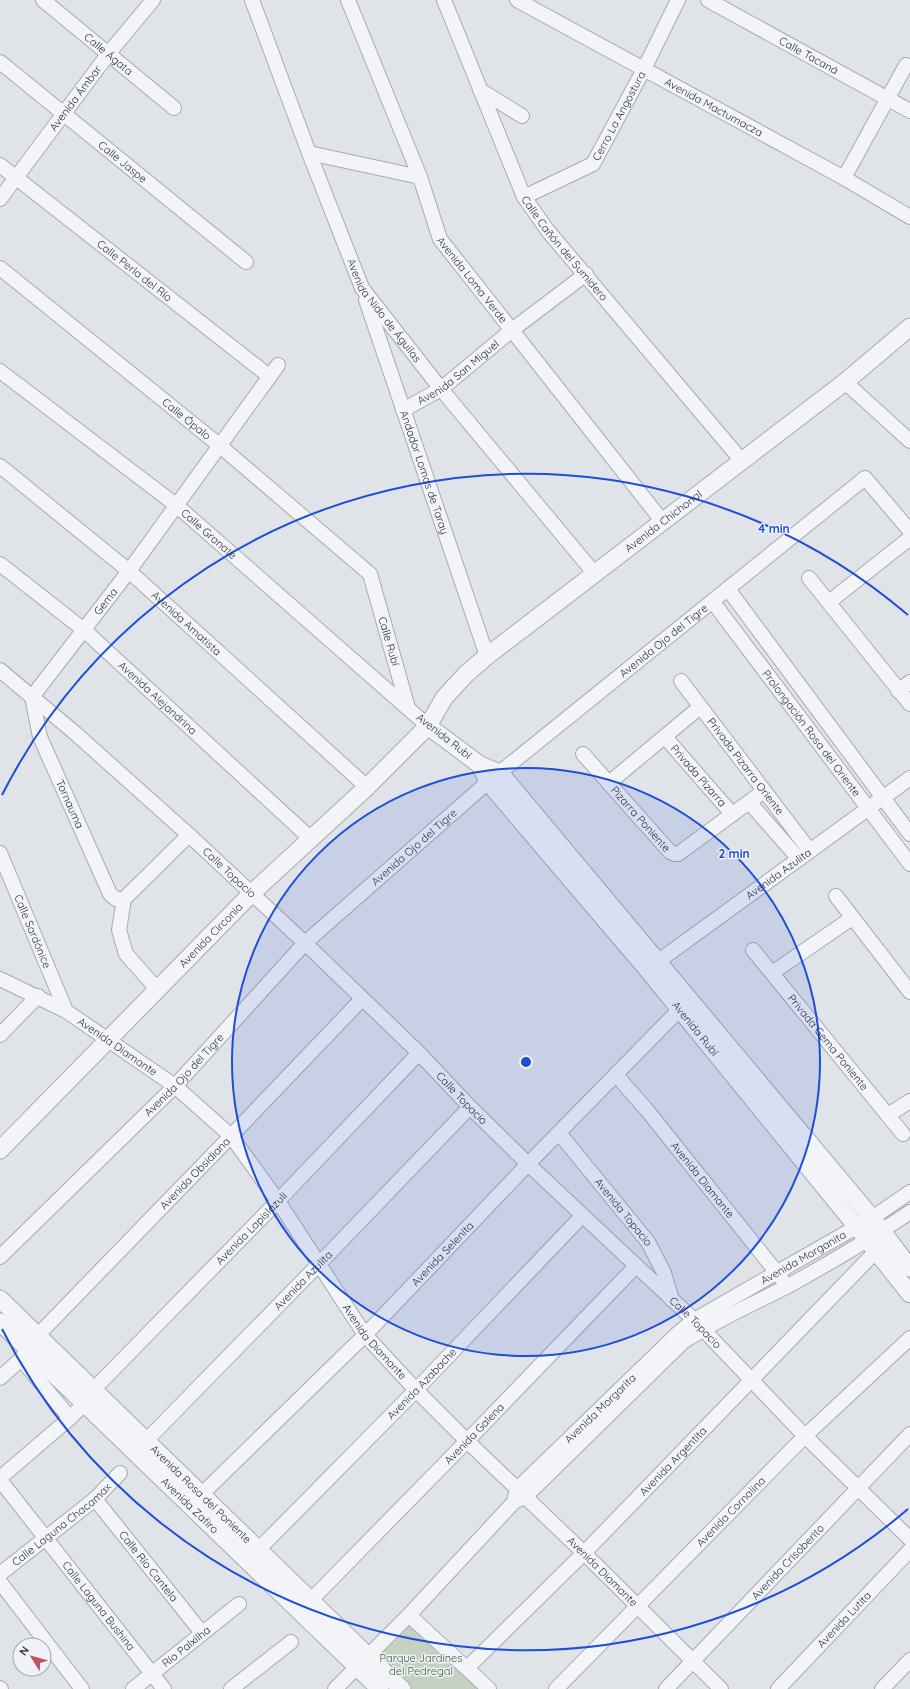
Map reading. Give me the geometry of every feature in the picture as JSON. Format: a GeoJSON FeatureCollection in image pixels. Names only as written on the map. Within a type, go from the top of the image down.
{"type":"FeatureCollection","features":[{"type":"Feature","properties":{"kind":"street","name":"Calle Ágata"},"geometry":{"type":"LineString","coordinates":[[43,0],[110,53],[174,108]]}},
{"type":"Feature","properties":{"kind":"street","name":"Avenida Ámbar"},"geometry":{"type":"LineString","coordinates":[[0,199],[110,53],[153,0]]}},
{"type":"Feature","properties":{"kind":"street","name":"Avenida Nido de Águilas"},"geometry":{"type":"LineString","coordinates":[[252,0],[309,153],[362,288],[440,388],[595,574]]}},
{"type":"Feature","properties":{"kind":"street","name":"Avenida Loma Verde"},"geometry":{"type":"LineString","coordinates":[[348,0],[420,177],[440,240],[664,522]]}},
{"type":"Feature","properties":{"kind":"street","name":"Calle Cañón del Sumidero"},"geometry":{"type":"LineString","coordinates":[[444,0],[524,197],[548,231],[586,274],[742,461]]}},
{"type":"Feature","properties":{"kind":"street","name":"Avenida Mactumacza"},"geometry":{"type":"LineString","coordinates":[[517,0],[844,178],[910,216]]}},
{"type":"Feature","properties":{"kind":"street","name":"Cerro La Angostura"},"geometry":{"type":"LineString","coordinates":[[524,197],[593,164],[644,69],[678,0]]}},
{"type":"Feature","properties":{"kind":"street","name":"Calle Tacaná"},"geometry":{"type":"LineString","coordinates":[[708,0],[910,111]]}},
{"type":"Feature","properties":{"kind":"street","name":"Calle Jaspe"},"geometry":{"type":"LineString","coordinates":[[0,62],[246,262]]}},
{"type":"Feature","properties":{"kind":"street"},"geometry":{"type":"LineString","coordinates":[[844,178],[906,65]]}},
{"type":"Feature","properties":{"kind":"street"},"geometry":{"type":"LineString","coordinates":[[480,90],[522,116]]}},
{"type":"Feature","properties":{"kind":"street"},"geometry":{"type":"LineString","coordinates":[[309,153],[420,177]]}},
{"type":"Feature","properties":{"kind":"street","name":"Calle Perla del Río"},"geometry":{"type":"LineString","coordinates":[[0,165],[274,371]]}},
{"type":"Feature","properties":{"kind":"street","name":"Calle Ópalo"},"geometry":{"type":"LineString","coordinates":[[0,268],[219,445],[370,574]]}},
{"type":"Feature","properties":{"kind":"street","name":"Avenida San Miguel"},"geometry":{"type":"LineString","coordinates":[[404,410],[440,388],[512,330],[586,274]]}},
{"type":"Feature","properties":{"kind":"street","name":"Andador Lomas de Taray"},"geometry":{"type":"LineString","coordinates":[[362,288],[487,656]]}},
{"type":"Feature","properties":{"kind":"street","name":"Avenida Chichonal"},"geometry":{"type":"LineString","coordinates":[[428,726],[444,698],[466,674],[487,656],[845,382],[910,327]]}},
{"type":"Feature","properties":{"kind":"street","name":"Calle Granate"},"geometry":{"type":"LineString","coordinates":[[0,371],[176,505],[408,708]]}},
{"type":"Feature","properties":{"kind":"street","name":"Gema"},"geometry":{"type":"LineString","coordinates":[[32,697],[129,571],[274,371]]}},
{"type":"Feature","properties":{"kind":"street"},"geometry":{"type":"LineString","coordinates":[[845,382],[910,441]]}},
{"type":"Feature","properties":{"kind":"street","name":"Avenida Amatista"},"geometry":{"type":"LineString","coordinates":[[0,466],[129,571],[367,787]]}},
{"type":"Feature","properties":{"kind":"street","name":"Avenida Ojo del Tigre"},"geometry":{"type":"LineString","coordinates":[[0,1257],[175,1086],[305,943],[494,777],[728,590],[865,478],[910,531]]}},
{"type":"Feature","properties":{"kind":"street"},"geometry":{"type":"LineString","coordinates":[[828,602],[910,538]]}},
{"type":"Feature","properties":{"kind":"street","name":"Avenida Alejandrina"},"geometry":{"type":"LineString","coordinates":[[0,564],[84,630],[310,838]]}},
{"type":"Feature","properties":{"kind":"street","name":"Calle Rubí"},"geometry":{"type":"LineString","coordinates":[[370,574],[408,708]]}},
{"type":"Feature","properties":{"kind":"street"},"geometry":{"type":"LineString","coordinates":[[809,578],[898,691],[910,704]]}},
{"type":"Feature","properties":{"kind":"street","name":"Prolongación Rosa del Oriente"},"geometry":{"type":"LineString","coordinates":[[728,590],[910,834]]}},
{"type":"Feature","properties":{"kind":"street","name":"Prolongación Rosa del Oriente"},"geometry":{"type":"LineString","coordinates":[[713,602],[910,864]]}},
{"type":"Feature","properties":{"kind":"street","name":"Calle Topacio"},"geometry":{"type":"LineString","coordinates":[[0,670],[189,835],[305,943],[419,1053],[470,1107],[528,1164],[698,1325],[750,1380],[910,1539]]}},
{"type":"Feature","properties":{"kind":"street","name":"Privada Pizarra Oriente"},"geometry":{"type":"LineString","coordinates":[[681,681],[764,791],[804,855]]}},
{"type":"Feature","properties":{"kind":"street"},"geometry":{"type":"LineString","coordinates":[[898,691],[910,682]]}},
{"type":"Feature","properties":{"kind":"street","name":"Tornauma"},"geometry":{"type":"LineString","coordinates":[[32,697],[40,737],[110,894],[116,899],[124,899]]}},
{"type":"Feature","properties":{"kind":"street"},"geometry":{"type":"LineString","coordinates":[[609,783],[700,707]]}},
{"type":"Feature","properties":{"kind":"street","name":"Avenida Rubí"},"geometry":{"type":"LineString","coordinates":[[408,708],[428,726],[480,764],[494,777],[769,1107],[871,1246],[910,1294]]}},
{"type":"Feature","properties":{"kind":"street","name":"Avenida Circonia"},"geometry":{"type":"LineString","coordinates":[[0,1150],[252,893],[367,787],[428,726]]}},
{"type":"Feature","properties":{"kind":"street","name":"Privada Pizarra"},"geometry":{"type":"LineString","coordinates":[[665,737],[732,814]]}},
{"type":"Feature","properties":{"kind":"street","name":"Pizarra Poniente"},"geometry":{"type":"LineString","coordinates":[[583,754],[670,852],[678,854],[732,814]]}},
{"type":"Feature","properties":{"kind":"street","name":"Avenida Azulita"},"geometry":{"type":"LineString","coordinates":[[653,966],[910,778]]}},
{"type":"Feature","properties":{"kind":"street"},"geometry":{"type":"LineString","coordinates":[[732,814],[764,791]]}},
{"type":"Feature","properties":{"kind":"street","name":"Privada Pizarra Oriente"},"geometry":{"type":"LineString","coordinates":[[749,802],[804,855]]}},
{"type":"Feature","properties":{"kind":"street"},"geometry":{"type":"LineString","coordinates":[[157,989],[126,954],[119,930],[124,899],[189,835]]}},
{"type":"Feature","properties":{"kind":"street","name":"Calle Sardónice"},"geometry":{"type":"LineString","coordinates":[[0,853],[66,1011]]}},
{"type":"Feature","properties":{"kind":"street"},"geometry":{"type":"LineString","coordinates":[[836,896],[910,992]]}},
{"type":"Feature","properties":{"kind":"street"},"geometry":{"type":"LineString","coordinates":[[772,973],[852,918]]}},
{"type":"Feature","properties":{"kind":"street","name":"Privada Gema Poniente"},"geometry":{"type":"LineString","coordinates":[[754,950],[903,1134]]}},
{"type":"Feature","properties":{"kind":"street","name":"Avenida Rubí"},"geometry":{"type":"LineString","coordinates":[[653,966],[680,1009],[880,1229],[910,1268]]}},
{"type":"Feature","properties":{"kind":"street","name":"Avenida Diamante"},"geometry":{"type":"LineString","coordinates":[[0,979],[38,996],[66,1011],[175,1086],[231,1136],[278,1201],[365,1336],[519,1496],[584,1553],[692,1662],[721,1689]]}},
{"type":"Feature","properties":{"kind":"street"},"geometry":{"type":"LineString","coordinates":[[0,1035],[38,996]]}},
{"type":"Feature","properties":{"kind":"street","name":"Avenida Obsidiana"},"geometry":{"type":"LineString","coordinates":[[0,1378],[362,999]]}},
{"type":"Feature","properties":{"kind":"street","name":"Avenida Selenita"},"geometry":{"type":"LineString","coordinates":[[202,1494],[365,1336],[528,1164],[680,1009]]}},
{"type":"Feature","properties":{"kind":"street","name":"Avenida Lapislázuli"},"geometry":{"type":"LineString","coordinates":[[0,1479],[70,1418],[419,1053]]}},
{"type":"Feature","properties":{"kind":"street","name":"Avenida Diamante"},"geometry":{"type":"LineString","coordinates":[[616,1075],[646,1109],[787,1286]]}},
{"type":"Feature","properties":{"kind":"street"},"geometry":{"type":"LineString","coordinates":[[888,1115],[910,1101]]}},
{"type":"Feature","properties":{"kind":"street","name":"Avenida Azulita"},"geometry":{"type":"LineString","coordinates":[[141,1446],[470,1107]]}},
{"type":"Feature","properties":{"kind":"street","name":"Avenida Topacio"},"geometry":{"type":"LineString","coordinates":[[559,1133],[648,1242],[664,1272],[672,1300]]}},
{"type":"Feature","properties":{"kind":"street","name":"Avenida Morganita"},"geometry":{"type":"LineString","coordinates":[[698,1325],[787,1286],[871,1246],[880,1229],[910,1192]]}},
{"type":"Feature","properties":{"kind":"street","name":"Avenida Morganita"},"geometry":{"type":"LineString","coordinates":[[698,1325],[776,1272],[857,1227],[880,1229],[910,1212]]}},
{"type":"Feature","properties":{"kind":"street","name":"Avenida Azabache"},"geometry":{"type":"LineString","coordinates":[[259,1549],[416,1390],[582,1216]]}},
{"type":"Feature","properties":{"kind":"street","name":"Avenida Argentita"},"geometry":{"type":"LineString","coordinates":[[467,1668],[584,1553],[750,1380],[871,1246]]}},
{"type":"Feature","properties":{"kind":"street","name":"Avenida Galena"},"geometry":{"type":"LineString","coordinates":[[311,1600],[467,1442],[636,1266]]}},
{"type":"Feature","properties":{"kind":"street"},"geometry":{"type":"LineString","coordinates":[[0,1299],[70,1418]]}},
{"type":"Feature","properties":{"kind":"street","name":"Avenida Zafiro"},"geometry":{"type":"LineString","coordinates":[[0,1322],[89,1397],[141,1446],[363,1662],[380,1689]]}},
{"type":"Feature","properties":{"kind":"street","name":"Avenida Morgarita"},"geometry":{"type":"LineString","coordinates":[[335,1689],[410,1615],[519,1496],[683,1342],[698,1325]]}},
{"type":"Feature","properties":{"kind":"street","name":"Avenida Cornalina"},"geometry":{"type":"LineString","coordinates":[[556,1689],[806,1436],[910,1338]]}},
{"type":"Feature","properties":{"kind":"street","name":"Avenida Crisoberito"},"geometry":{"type":"LineString","coordinates":[[666,1689],[910,1434]]}},
{"type":"Feature","properties":{"kind":"street","name":"Avenida Rosa del Poniente"},"geometry":{"type":"LineString","coordinates":[[141,1446],[202,1494],[259,1549],[311,1600],[363,1662],[402,1689]]}},
{"type":"Feature","properties":{"kind":"street","name":"Calle Laguna Chacamax"},"geometry":{"type":"LineString","coordinates":[[0,1574],[95,1499],[120,1473]]}},
{"type":"Feature","properties":{"kind":"street","name":"Calle Laguna Bushina"},"geometry":{"type":"LineString","coordinates":[[0,1479],[164,1689]]}},
{"type":"Feature","properties":{"kind":"street","name":"Calle Río Cantela"},"geometry":{"type":"LineString","coordinates":[[95,1499],[202,1633]]}},
{"type":"Feature","properties":{"kind":"street","name":"Avenida Lutita"},"geometry":{"type":"LineString","coordinates":[[778,1689],[910,1550]]}},
{"type":"Feature","properties":{"kind":"street"},"geometry":{"type":"LineString","coordinates":[[0,1582],[82,1689]]}},
{"type":"Feature","properties":{"kind":"street","name":"Río Palxilha"},"geometry":{"type":"LineString","coordinates":[[132,1689],[239,1604]]}},
{"type":"Feature","properties":{"kind":"street"},"geometry":{"type":"LineString","coordinates":[[410,1615],[489,1689]]}},
{"type":"Feature","properties":{"kind":"street"},"geometry":{"type":"LineString","coordinates":[[231,1689],[291,1642]]}},
{"type":"Feature","properties":{"kind":"street"},"geometry":{"type":"LineString","coordinates":[[882,1689],[910,1660]]}},
{"type":"Feature","properties":{"kind":"green space","name":"Parque Jardines del Pedregal"},"geometry":{"type":"Polygon","coordinates":[[[410,1620],[480,1689],[411,1689],[376,1655],[410,1620]]]}}]}
